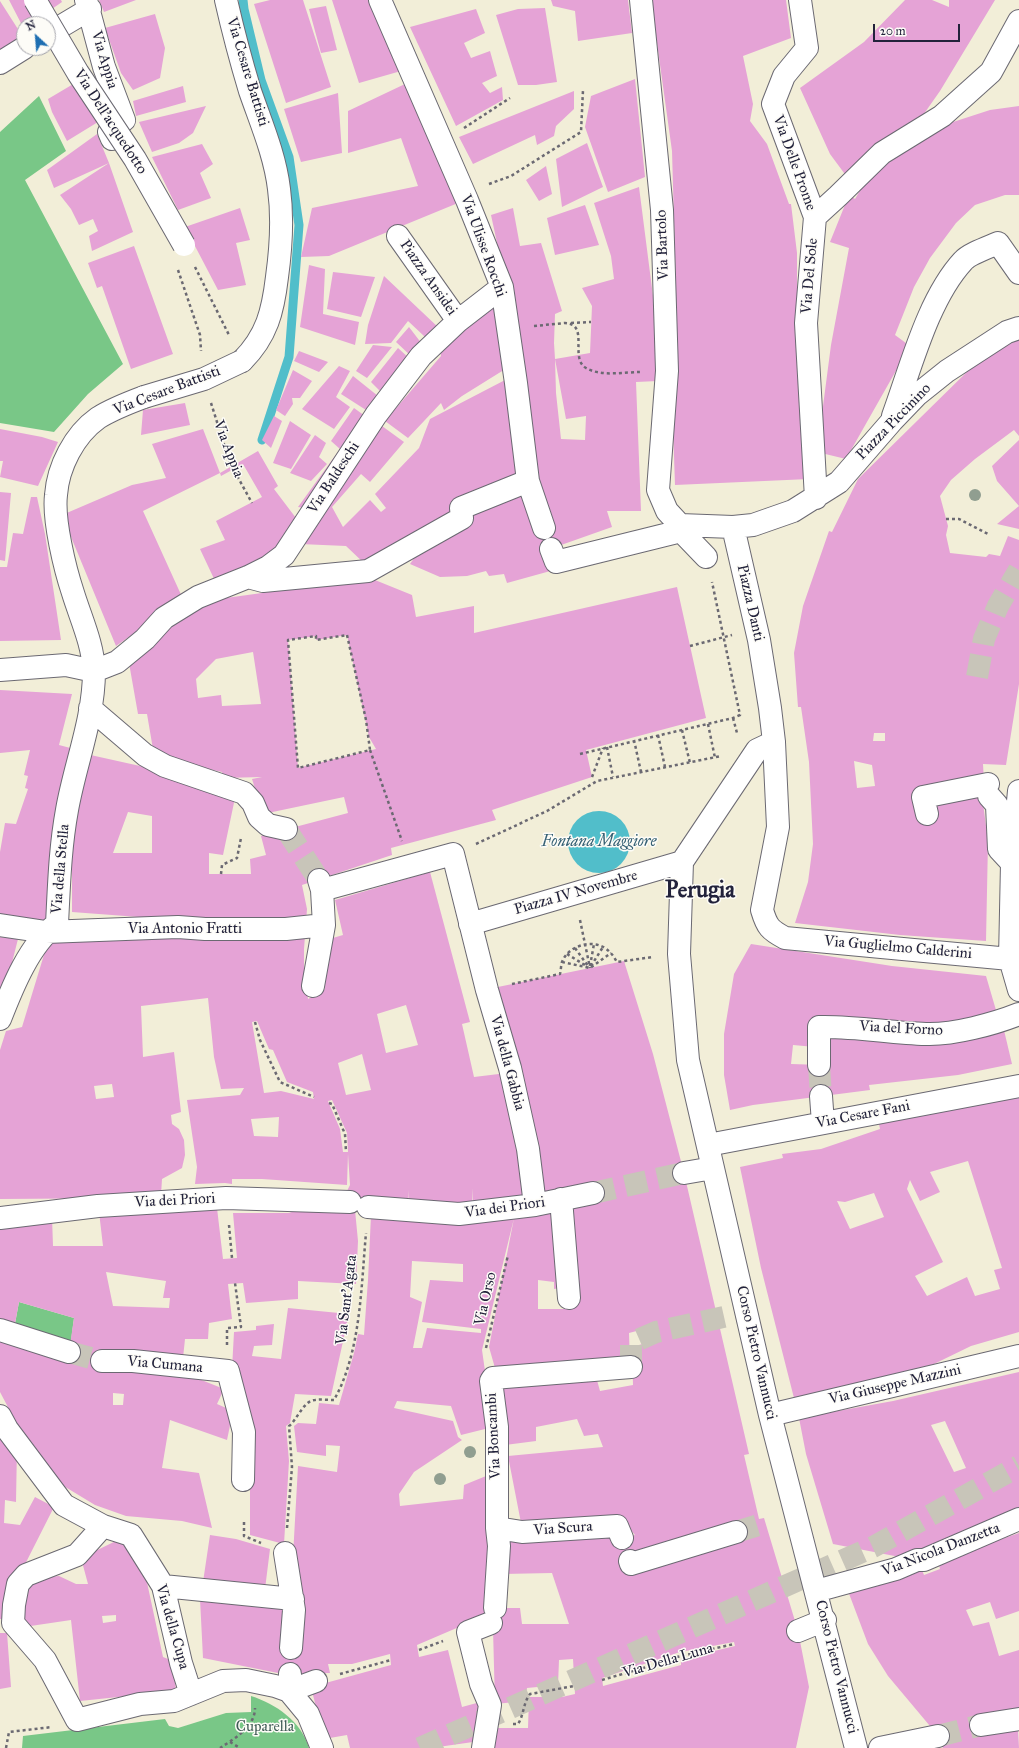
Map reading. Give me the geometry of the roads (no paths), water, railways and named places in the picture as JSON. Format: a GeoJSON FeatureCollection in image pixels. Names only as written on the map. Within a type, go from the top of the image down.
{"type":"FeatureCollection","features":[{"type":"Feature","properties":{"kind":"street","name":"Via Dell'acquedotto"},"geometry":{"type":"LineString","coordinates":[[35,0],[78,73],[135,159],[180,255]]}},
{"type":"Feature","properties":{"kind":"street","name":"Via Cesare Battisti"},"geometry":{"type":"LineString","coordinates":[[90,708],[94,671],[89,641],[72,592],[56,516],[56,496],[59,476],[67,456],[75,442],[85,430],[97,419],[115,408],[144,397],[204,379],[242,361],[254,349],[274,306],[281,222],[279,188],[267,137],[250,91],[226,0]]}},
{"type":"Feature","properties":{"kind":"street","name":"Via Ulisse Rocchi"},"geometry":{"type":"LineString","coordinates":[[380,0],[464,193],[502,288],[528,481],[544,528]]}},
{"type":"Feature","properties":{"kind":"street","name":"Via Bartolo"},"geometry":{"type":"LineString","coordinates":[[641,0],[662,210],[667,371],[658,490],[667,511],[681,528]]}},
{"type":"Feature","properties":{"kind":"street","name":"Via Delle Prome"},"geometry":{"type":"LineString","coordinates":[[800,0],[807,48],[784,76],[773,104],[815,217]]}},
{"type":"Feature","properties":{"kind":"street"},"geometry":{"type":"LineString","coordinates":[[56,28],[88,4]]}},
{"type":"Feature","properties":{"kind":"street","name":"Via Appia"},"geometry":{"type":"LineString","coordinates":[[88,4],[104,67],[124,120],[109,132],[112,139]]}},
{"type":"Feature","properties":{"kind":"street","name":"Via Del Sole"},"geometry":{"type":"LineString","coordinates":[[816,498],[806,323],[815,217],[882,153],[942,116],[990,72],[1019,21]]}},
{"type":"Feature","properties":{"kind":"street"},"geometry":{"type":"LineString","coordinates":[[0,63],[16,53]]}},
{"type":"Feature","properties":{"kind":"street","name":"Piazza Ansidei"},"geometry":{"type":"LineString","coordinates":[[398,236],[458,321]]}},
{"type":"Feature","properties":{"kind":"street"},"geometry":{"type":"LineString","coordinates":[[892,421],[929,315],[944,287],[964,260],[998,243],[1019,273]]}},
{"type":"Feature","properties":{"kind":"street","name":"Via Baldeschi"},"geometry":{"type":"LineString","coordinates":[[94,671],[117,662],[145,640],[164,618],[198,597],[229,586],[268,567],[281,551],[376,415],[421,356],[458,321],[502,288]]}},
{"type":"Feature","properties":{"kind":"street","name":"Piazza Piccinino"},"geometry":{"type":"LineString","coordinates":[[816,498],[839,482],[892,421],[917,395],[947,371],[1007,332],[1019,328]]}},
{"type":"Feature","properties":{"kind":"street"},"geometry":{"type":"LineString","coordinates":[[248,577],[263,581],[368,571],[462,518],[462,508],[528,481]]}},
{"type":"Feature","properties":{"kind":"street"},"geometry":{"type":"LineString","coordinates":[[553,555],[681,528],[753,525],[793,511],[816,498]]}},
{"type":"Feature","properties":{"kind":"street","name":"Piazza Danti"},"geometry":{"type":"LineString","coordinates":[[733,527],[759,640],[766,679],[766,746]]}},
{"type":"Feature","properties":{"kind":"street"},"geometry":{"type":"LineString","coordinates":[[681,528],[706,557]]}},
{"type":"Feature","properties":{"kind":"street"},"geometry":{"type":"LineString","coordinates":[[0,670],[66,665],[94,671]]}},
{"type":"Feature","properties":{"kind":"street"},"geometry":{"type":"LineString","coordinates":[[90,708],[146,756],[164,766],[244,793],[253,803],[259,817],[268,825],[286,830]]}},
{"type":"Feature","properties":{"kind":"street","name":"Via della Stella"},"geometry":{"type":"LineString","coordinates":[[0,1019],[16,979],[46,932],[57,924],[59,869],[67,810],[90,708]]}},
{"type":"Feature","properties":{"kind":"street"},"geometry":{"type":"LineString","coordinates":[[682,862],[766,746]]}},
{"type":"Feature","properties":{"kind":"street","name":"Via Guglielmo Calderini"},"geometry":{"type":"LineString","coordinates":[[766,746],[778,827],[762,910],[765,922],[772,931],[786,938],[1010,959]]}},
{"type":"Feature","properties":{"kind":"street"},"geometry":{"type":"LineString","coordinates":[[927,814],[923,796],[988,790],[997,805],[999,849],[1012,863]]}},
{"type":"Feature","properties":{"kind":"street"},"geometry":{"type":"LineString","coordinates":[[1019,791],[1012,863],[1010,959],[1019,990]]}},
{"type":"Feature","properties":{"kind":"street","name":"Via della Gabbia"},"geometry":{"type":"LineString","coordinates":[[324,925],[320,885],[412,865],[453,854],[486,990],[510,1068],[528,1149],[535,1205]]}},
{"type":"Feature","properties":{"kind":"street","name":"Piazza IV Novembre"},"geometry":{"type":"LineString","coordinates":[[470,924],[682,862]]}},
{"type":"Feature","properties":{"kind":"street","name":"Corso Pietro Vannucci"},"geometry":{"type":"LineString","coordinates":[[682,862],[679,954],[688,1060],[770,1415],[856,1748]]}},
{"type":"Feature","properties":{"kind":"street","name":"Via Antonio Fratti"},"geometry":{"type":"LineString","coordinates":[[0,925],[46,932],[178,926],[205,929],[286,929],[324,925]]}},
{"type":"Feature","properties":{"kind":"street"},"geometry":{"type":"LineString","coordinates":[[313,986],[324,925]]}},
{"type":"Feature","properties":{"kind":"street","name":"Via del Forno"},"geometry":{"type":"LineString","coordinates":[[819,1065],[819,1026],[865,1028],[927,1034],[950,1032],[1001,1022],[1019,1014]]}},
{"type":"Feature","properties":{"kind":"street","name":"Via Cesare Fani"},"geometry":{"type":"LineString","coordinates":[[708,1145],[1019,1086]]}},
{"type":"Feature","properties":{"kind":"street"},"geometry":{"type":"LineString","coordinates":[[821,1096],[823,1123]]}},
{"type":"Feature","properties":{"kind":"street"},"geometry":{"type":"LineString","coordinates":[[684,1173],[713,1168]]}},
{"type":"Feature","properties":{"kind":"street","name":"Via dei Priori"},"geometry":{"type":"LineString","coordinates":[[0,1218],[98,1206],[226,1198],[359,1204],[458,1214],[535,1205],[593,1193]]}},
{"type":"Feature","properties":{"kind":"street"},"geometry":{"type":"LineString","coordinates":[[561,1199],[569,1298]]}},
{"type":"Feature","properties":{"kind":"street"},"geometry":{"type":"LineString","coordinates":[[0,1330],[69,1352]]}},
{"type":"Feature","properties":{"kind":"street","name":"Via Giuseppe Mazzini"},"geometry":{"type":"LineString","coordinates":[[770,1415],[1019,1356]]}},
{"type":"Feature","properties":{"kind":"street","name":"Via Cumana"},"geometry":{"type":"LineString","coordinates":[[102,1361],[133,1361],[228,1372],[244,1432],[243,1480]]}},
{"type":"Feature","properties":{"kind":"street","name":"Via Boncambi"},"geometry":{"type":"LineString","coordinates":[[483,1748],[490,1705],[481,1684],[468,1632],[493,1615],[499,1546],[496,1528],[497,1440],[491,1381],[493,1378],[631,1367]]}},
{"type":"Feature","properties":{"kind":"street","name":"Via della Cupa"},"geometry":{"type":"LineString","coordinates":[[0,1416],[7,1429],[64,1505],[103,1526],[131,1534],[163,1586],[181,1662],[192,1694]]}},
{"type":"Feature","properties":{"kind":"street","name":"Via Nicola Danzetta"},"geometry":{"type":"LineString","coordinates":[[816,1591],[896,1569],[917,1560],[924,1560],[1019,1519]]}},
{"type":"Feature","properties":{"kind":"street"},"geometry":{"type":"LineString","coordinates":[[103,1526],[77,1555],[26,1575],[18,1584],[9,1625],[45,1660],[77,1720],[140,1704],[174,1701],[223,1682],[246,1680],[274,1686],[290,1682],[316,1681]]}},
{"type":"Feature","properties":{"kind":"street","name":"Via Scura"},"geometry":{"type":"LineString","coordinates":[[496,1528],[522,1532],[617,1526],[622,1538]]}},
{"type":"Feature","properties":{"kind":"street"},"geometry":{"type":"LineString","coordinates":[[630,1561],[631,1564],[736,1532]]}},
{"type":"Feature","properties":{"kind":"street"},"geometry":{"type":"LineString","coordinates":[[285,1553],[294,1610],[292,1648]]}},
{"type":"Feature","properties":{"kind":"street"},"geometry":{"type":"LineString","coordinates":[[163,1586],[293,1599]]}},
{"type":"Feature","properties":{"kind":"street"},"geometry":{"type":"LineString","coordinates":[[798,1631],[824,1620]]}},
{"type":"Feature","properties":{"kind":"street"},"geometry":{"type":"LineString","coordinates":[[290,1682],[308,1714],[322,1748]]}},
{"type":"Feature","properties":{"kind":"street"},"geometry":{"type":"LineString","coordinates":[[981,1725],[1019,1719]]}},
{"type":"Feature","properties":{"kind":"street"},"geometry":{"type":"LineString","coordinates":[[880,1748],[938,1736]]}},
{"type":"Feature","properties":{"kind":"water","name":"Fontana Maggiore"},"geometry":{"type":"Polygon","coordinates":[[[599,811],[616,816],[621,820],[625,825],[630,842],[625,859],[621,864],[616,868],[599,873],[582,868],[577,864],[573,859],[568,842],[573,825],[577,820],[582,816],[599,811]]]}},
{"type":"Feature","properties":{"kind":"waterway"},"geometry":{"type":"LineString","coordinates":[[243,0],[261,80],[289,157],[299,225],[289,357],[262,440]]}},
{"type":"Feature","properties":{"kind":"tunnel"},"geometry":{"type":"LineString","coordinates":[[977,677],[984,639],[998,606],[1019,570]]}},
{"type":"Feature","properties":{"kind":"tunnel"},"geometry":{"type":"LineString","coordinates":[[286,829],[319,880]]}},
{"type":"Feature","properties":{"kind":"tunnel"},"geometry":{"type":"LineString","coordinates":[[819,1065],[821,1096]]}},
{"type":"Feature","properties":{"kind":"tunnel"},"geometry":{"type":"LineString","coordinates":[[593,1193],[684,1173]]}},
{"type":"Feature","properties":{"kind":"tunnel"},"geometry":{"type":"LineString","coordinates":[[631,1367],[631,1343],[656,1332],[746,1312]]}},
{"type":"Feature","properties":{"kind":"tunnel"},"geometry":{"type":"LineString","coordinates":[[69,1352],[102,1361]]}},
{"type":"Feature","properties":{"kind":"tunnel"},"geometry":{"type":"LineString","coordinates":[[420,1748],[873,1547],[1019,1466]]}},
{"type":"Feature","properties":{"kind":"tunnel"},"geometry":{"type":"LineString","coordinates":[[736,1532],[765,1523]]}},
{"type":"Feature","properties":{"kind":"tunnel"},"geometry":{"type":"LineString","coordinates":[[938,1736],[981,1725]]}},
{"type":"Feature","properties":{"kind":"district","name":"Perugia"},"geometry":{"type":"Point","coordinates":[700,891]}},
{"type":"Feature","properties":{"kind":"park label","name":"Cuparella"},"geometry":{"type":"Point","coordinates":[265,1727]}}]}
